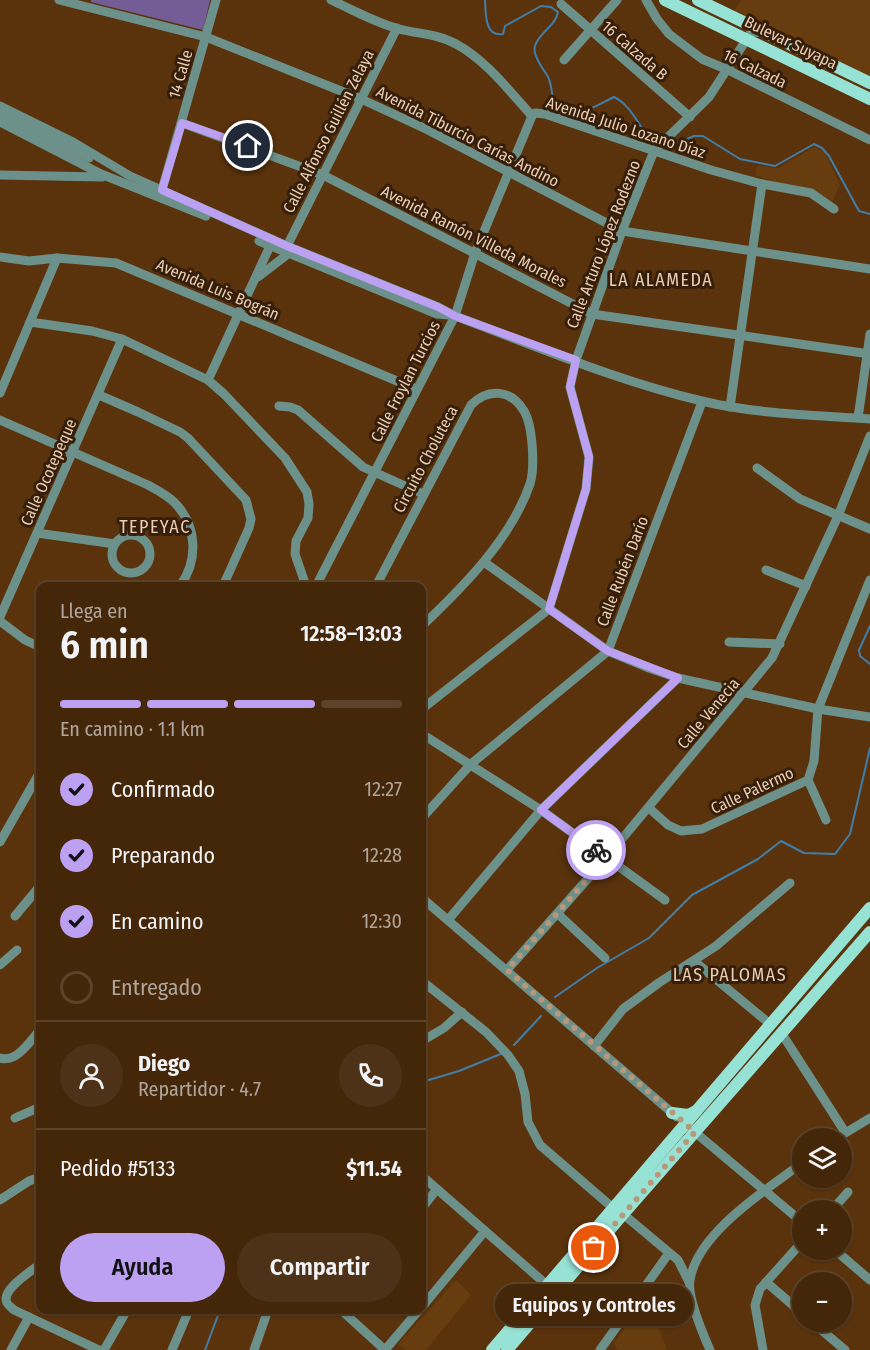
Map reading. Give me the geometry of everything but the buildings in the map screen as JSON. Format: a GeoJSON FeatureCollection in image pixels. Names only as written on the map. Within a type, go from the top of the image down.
{"type":"FeatureCollection","features":[{"type":"Feature","properties":{"kind":"main road","name":"Bulevar Suyapa"},"geometry":{"type":"LineString","coordinates":[[665,0],[870,99]]}},
{"type":"Feature","properties":{"kind":"main road","name":"Bulevar Suyapa"},"geometry":{"type":"LineString","coordinates":[[698,0],[870,83]]}},
{"type":"Feature","properties":{"kind":"main road"},"geometry":{"type":"LineString","coordinates":[[507,1350],[685,1124],[870,908]]}},
{"type":"Feature","properties":{"kind":"main road"},"geometry":{"type":"LineString","coordinates":[[492,1350],[547,1285],[618,1211],[686,1143],[700,1136],[782,1034],[870,932]]}},
{"type":"Feature","properties":{"kind":"main road"},"geometry":{"type":"LineString","coordinates":[[672,1113],[688,1115],[696,1111]]}},
{"type":"Feature","properties":{"kind":"main road"},"geometry":{"type":"LineString","coordinates":[[672,1113],[677,1120],[676,1135]]}},
{"type":"Feature","properties":{"kind":"street","name":"Avenida Tiburcio Carías Andino"},"geometry":{"type":"LineString","coordinates":[[59,0],[206,37],[361,99],[426,129],[622,231],[870,269]]}},
{"type":"Feature","properties":{"kind":"street","name":"14 Calle"},"geometry":{"type":"LineString","coordinates":[[162,190],[216,0]]}},
{"type":"Feature","properties":{"kind":"street","name":"Avenida Julio Lozano Díaz"},"geometry":{"type":"LineString","coordinates":[[331,0],[397,28],[440,37],[467,51],[492,73],[532,117],[535,113],[545,114],[659,147],[711,170],[762,184],[811,193],[834,209]]}},
{"type":"Feature","properties":{"kind":"street"},"geometry":{"type":"LineString","coordinates":[[564,60],[617,0]]}},
{"type":"Feature","properties":{"kind":"street","name":"16 Calzada"},"geometry":{"type":"LineString","coordinates":[[646,0],[657,19],[685,48],[702,59],[870,140]]}},
{"type":"Feature","properties":{"kind":"street","name":"16 Calzada B"},"geometry":{"type":"LineString","coordinates":[[561,4],[690,117]]}},
{"type":"Feature","properties":{"kind":"street"},"geometry":{"type":"LineString","coordinates":[[740,21],[746,32],[745,39]]}},
{"type":"Feature","properties":{"kind":"street","name":"Calle Alfonso Guillén Zelaya"},"geometry":{"type":"LineString","coordinates":[[254,280],[287,250],[397,28]]}},
{"type":"Feature","properties":{"kind":"street"},"geometry":{"type":"LineString","coordinates":[[745,39],[755,32],[766,33]]}},
{"type":"Feature","properties":{"kind":"street","name":"Calle Arturo López Rodezno"},"geometry":{"type":"LineString","coordinates":[[549,609],[586,489],[589,470],[589,457],[570,387],[576,360],[622,231],[659,147],[710,97],[745,39]]}},
{"type":"Feature","properties":{"kind":"street"},"geometry":{"type":"LineString","coordinates":[[0,106],[73,142],[130,176],[145,188]]}},
{"type":"Feature","properties":{"kind":"street"},"geometry":{"type":"LineString","coordinates":[[0,114],[76,151],[125,179],[270,246],[287,250]]}},
{"type":"Feature","properties":{"kind":"street","name":"Calle Froylan Turcios"},"geometry":{"type":"LineString","coordinates":[[318,582],[455,316],[475,253],[532,117]]}},
{"type":"Feature","properties":{"kind":"street"},"geometry":{"type":"LineString","coordinates":[[0,122],[112,179]]}},
{"type":"Feature","properties":{"kind":"street","name":"Avenida Ramón Villeda Morales"},"geometry":{"type":"LineString","coordinates":[[182,123],[323,175],[592,315],[868,354]]}},
{"type":"Feature","properties":{"kind":"street"},"geometry":{"type":"LineString","coordinates":[[0,175],[91,176],[162,190],[287,250],[438,307],[455,316],[656,389],[730,407],[870,419]]}},
{"type":"Feature","properties":{"kind":"street"},"geometry":{"type":"LineString","coordinates":[[730,407],[762,184]]}},
{"type":"Feature","properties":{"kind":"street"},"geometry":{"type":"LineString","coordinates":[[208,380],[270,246]]}},
{"type":"Feature","properties":{"kind":"street","name":"Avenida Luis Bográn"},"geometry":{"type":"LineString","coordinates":[[0,257],[29,261],[57,258],[116,263],[416,389]]}},
{"type":"Feature","properties":{"kind":"street"},"geometry":{"type":"LineString","coordinates":[[0,393],[57,258]]}},
{"type":"Feature","properties":{"kind":"street"},"geometry":{"type":"LineString","coordinates":[[30,322],[92,331],[122,339],[208,380],[285,458],[307,492],[308,518],[296,541],[295,554],[305,582]]}},
{"type":"Feature","properties":{"kind":"street"},"geometry":{"type":"LineString","coordinates":[[858,418],[870,334]]}},
{"type":"Feature","properties":{"kind":"street","name":"Calle Ocotepeque"},"geometry":{"type":"LineString","coordinates":[[0,619],[122,339]]}},
{"type":"Feature","properties":{"kind":"street","name":"Circuito Choluteca"},"geometry":{"type":"LineString","coordinates":[[378,582],[471,405],[478,398],[494,392],[511,398],[525,412],[528,423],[533,463],[531,481],[522,503],[484,562],[426,622]]}},
{"type":"Feature","properties":{"kind":"street"},"geometry":{"type":"LineString","coordinates":[[99,395],[180,432],[246,500],[250,519],[249,528],[224,582]]}},
{"type":"Feature","properties":{"kind":"street","name":"Calle Rubén Darío"},"geometry":{"type":"LineString","coordinates":[[426,814],[471,764],[608,651],[702,402]]}},
{"type":"Feature","properties":{"kind":"street"},"geometry":{"type":"LineString","coordinates":[[279,406],[298,410],[363,467],[423,494]]}},
{"type":"Feature","properties":{"kind":"street"},"geometry":{"type":"LineString","coordinates":[[0,420],[148,485],[176,504],[190,529],[194,549],[189,570],[182,582]]}},
{"type":"Feature","properties":{"kind":"street","name":"Calle Venecia"},"geometry":{"type":"LineString","coordinates":[[507,970],[649,808],[772,658],[838,516],[870,436]]}},
{"type":"Feature","properties":{"kind":"street"},"geometry":{"type":"LineString","coordinates":[[757,468],[800,499],[870,529]]}},
{"type":"Feature","properties":{"kind":"street"},"geometry":{"type":"LineString","coordinates":[[37,533],[115,544],[126,535],[139,536],[150,550],[148,562],[139,571],[121,570],[113,560],[115,544]]}},
{"type":"Feature","properties":{"kind":"street"},"geometry":{"type":"LineString","coordinates":[[484,562],[608,651],[678,678],[819,709],[870,717]]}},
{"type":"Feature","properties":{"kind":"street"},"geometry":{"type":"LineString","coordinates":[[766,570],[806,586]]}},
{"type":"Feature","properties":{"kind":"street","name":"Calle Palermo"},"geometry":{"type":"LineString","coordinates":[[649,808],[668,825],[681,831],[702,830],[808,780],[814,761],[819,709],[870,580]]}},
{"type":"Feature","properties":{"kind":"street"},"geometry":{"type":"LineString","coordinates":[[426,706],[549,609]]}},
{"type":"Feature","properties":{"kind":"street"},"geometry":{"type":"LineString","coordinates":[[0,619],[25,640],[36,645]]}},
{"type":"Feature","properties":{"kind":"street"},"geometry":{"type":"LineString","coordinates":[[729,642],[780,644]]}},
{"type":"Feature","properties":{"kind":"street"},"geometry":{"type":"LineString","coordinates":[[448,920],[541,810],[678,678]]}},
{"type":"Feature","properties":{"kind":"street"},"geometry":{"type":"LineString","coordinates":[[426,737],[541,810],[665,900]]}},
{"type":"Feature","properties":{"kind":"street"},"geometry":{"type":"LineString","coordinates":[[0,842],[36,779]]}},
{"type":"Feature","properties":{"kind":"street"},"geometry":{"type":"LineString","coordinates":[[808,780],[826,820]]}},
{"type":"Feature","properties":{"kind":"street"},"geometry":{"type":"LineString","coordinates":[[594,1046],[624,1009],[660,982],[716,946],[790,883]]}},
{"type":"Feature","properties":{"kind":"street"},"geometry":{"type":"LineString","coordinates":[[15,916],[36,891]]}},
{"type":"Feature","properties":{"kind":"street"},"geometry":{"type":"LineString","coordinates":[[426,901],[792,1214]]}},
{"type":"Feature","properties":{"kind":"street"},"geometry":{"type":"LineString","coordinates":[[558,914],[605,958]]}},
{"type":"Feature","properties":{"kind":"street"},"geometry":{"type":"LineString","coordinates":[[0,965],[17,950]]}},
{"type":"Feature","properties":{"kind":"street"},"geometry":{"type":"LineString","coordinates":[[694,961],[770,1024]]}},
{"type":"Feature","properties":{"kind":"street"},"geometry":{"type":"LineString","coordinates":[[426,984],[486,1032],[508,1055],[519,1071],[525,1094],[528,1122],[540,1145],[678,1260],[689,1282],[697,1319],[710,1350]]}},
{"type":"Feature","properties":{"kind":"street"},"geometry":{"type":"LineString","coordinates":[[426,1039],[444,1028],[462,1012]]}},
{"type":"Feature","properties":{"kind":"street"},"geometry":{"type":"LineString","coordinates":[[0,1058],[8,1060],[14,1058],[36,1034]]}},
{"type":"Feature","properties":{"kind":"street"},"geometry":{"type":"LineString","coordinates":[[782,1034],[842,1128]]}},
{"type":"Feature","properties":{"kind":"street"},"geometry":{"type":"LineString","coordinates":[[15,1118],[36,1109]]}},
{"type":"Feature","properties":{"kind":"street"},"geometry":{"type":"LineString","coordinates":[[852,1128],[870,1118]]}},
{"type":"Feature","properties":{"kind":"street"},"geometry":{"type":"LineString","coordinates":[[689,1282],[696,1258],[724,1224],[792,1171]]}},
{"type":"Feature","properties":{"kind":"street"},"geometry":{"type":"LineString","coordinates":[[0,1200],[36,1178]]}},
{"type":"Feature","properties":{"kind":"street"},"geometry":{"type":"LineString","coordinates":[[426,1179],[547,1285]]}},
{"type":"Feature","properties":{"kind":"street"},"geometry":{"type":"LineString","coordinates":[[426,1203],[438,1189]]}},
{"type":"Feature","properties":{"kind":"street"},"geometry":{"type":"LineString","coordinates":[[841,1200],[848,1192]]}},
{"type":"Feature","properties":{"kind":"street"},"geometry":{"type":"LineString","coordinates":[[426,1301],[485,1231]]}},
{"type":"Feature","properties":{"kind":"street"},"geometry":{"type":"LineString","coordinates":[[605,1348],[669,1253]]}},
{"type":"Feature","properties":{"kind":"street"},"geometry":{"type":"LineString","coordinates":[[763,1350],[755,1305],[760,1289],[792,1253]]}},
{"type":"Feature","properties":{"kind":"street"},"geometry":{"type":"LineString","coordinates":[[678,1260],[696,1258]]}},
{"type":"Feature","properties":{"kind":"street"},"geometry":{"type":"LineString","coordinates":[[847,1260],[870,1280]]}},
{"type":"Feature","properties":{"kind":"street"},"geometry":{"type":"LineString","coordinates":[[36,1267],[3,1296],[7,1304],[14,1310],[99,1350]]}},
{"type":"Feature","properties":{"kind":"street"},"geometry":{"type":"LineString","coordinates":[[766,1282],[792,1304]]}},
{"type":"Feature","properties":{"kind":"street"},"geometry":{"type":"LineString","coordinates":[[104,1350],[125,1314]]}},
{"type":"Feature","properties":{"kind":"street"},"geometry":{"type":"LineString","coordinates":[[172,1350],[187,1314]]}},
{"type":"Feature","properties":{"kind":"street"},"geometry":{"type":"LineString","coordinates":[[254,1350],[267,1314]]}},
{"type":"Feature","properties":{"kind":"street"},"geometry":{"type":"LineString","coordinates":[[345,1314],[385,1350],[415,1314]]}},
{"type":"Feature","properties":{"kind":"street"},"geometry":{"type":"LineString","coordinates":[[11,1350],[29,1317]]}},
{"type":"Feature","properties":{"kind":"street"},"geometry":{"type":"LineString","coordinates":[[824,1332],[846,1350]]}},
{"type":"Feature","properties":{"kind":"shaded area"},"geometry":{"type":"Polygon","coordinates":[[[91,0],[210,0],[203,30],[91,2],[91,0]]]}},
{"type":"Feature","properties":{"kind":"shaded area"},"geometry":{"type":"Polygon","coordinates":[[[741,0],[870,0],[870,78],[734,12],[741,0]]]}},
{"type":"Feature","properties":{"kind":"shaded area"},"geometry":{"type":"Polygon","coordinates":[[[814,147],[824,151],[840,185],[832,202],[755,175],[757,166],[779,168],[814,147]]]}},
{"type":"Feature","properties":{"kind":"shaded area"},"geometry":{"type":"Polygon","coordinates":[[[456,1280],[471,1295],[426,1350],[406,1350],[398,1344],[456,1280]]]}},
{"type":"Feature","properties":{"kind":"shaded area"},"geometry":{"type":"Polygon","coordinates":[[[640,1305],[642,1311],[651,1308],[667,1350],[618,1350],[614,1344],[640,1305]]]}},
{"type":"Feature","properties":{"kind":"waterway"},"geometry":{"type":"LineString","coordinates":[[485,0],[487,23],[492,32],[497,34],[503,34],[505,26],[541,6],[551,7],[558,12],[557,17],[537,41],[534,49],[538,61],[549,78],[554,102],[559,110],[573,114],[582,112],[614,97],[627,107],[646,133],[658,144]]}},
{"type":"Feature","properties":{"kind":"waterway"},"geometry":{"type":"LineString","coordinates":[[663,145],[671,146],[694,136],[703,136],[740,159],[775,166],[814,144],[822,148],[829,156],[859,211],[870,214]]}},
{"type":"Feature","properties":{"kind":"waterway"},"geometry":{"type":"LineString","coordinates":[[870,626],[859,650],[860,656],[870,664]]}},
{"type":"Feature","properties":{"kind":"waterway"},"geometry":{"type":"LineString","coordinates":[[555,997],[597,968],[649,938],[692,895],[758,859],[781,841],[804,853],[835,854],[850,834],[870,748]]}},
{"type":"Feature","properties":{"kind":"waterway"},"geometry":{"type":"LineString","coordinates":[[514,1045],[541,1016]]}},
{"type":"Feature","properties":{"kind":"waterway"},"geometry":{"type":"LineString","coordinates":[[426,1081],[459,1071],[503,1053]]}},
{"type":"Feature","properties":{"kind":"waterway"},"geometry":{"type":"LineString","coordinates":[[205,1350],[218,1314]]}},
{"type":"Feature","properties":{"kind":"way so far"},"geometry":{"type":"LineString","coordinates":[[594,1248],[695,1132],[507,970],[607,857],[596,850]]}},
{"type":"Feature","properties":{"kind":"place","name":"Equipos y Controles"},"geometry":{"type":"Point","coordinates":[594,1248]}},
{"type":"Feature","properties":{"kind":"district","name":"LA ALAMEDA"},"geometry":{"type":"Point","coordinates":[661,280]}},
{"type":"Feature","properties":{"kind":"district","name":"TEPEYAC"},"geometry":{"type":"Point","coordinates":[155,527]}},
{"type":"Feature","properties":{"kind":"district","name":"LAS PALOMAS"},"geometry":{"type":"Point","coordinates":[730,975]}},
{"type":"Feature","properties":{"kind":"route"},"geometry":{"type":"LineString","coordinates":[[248,146],[182,123],[162,190],[287,246],[455,316],[576,360],[570,387],[589,457],[589,470],[586,489],[549,609],[608,651],[678,678],[541,810],[596,850]]}}]}
